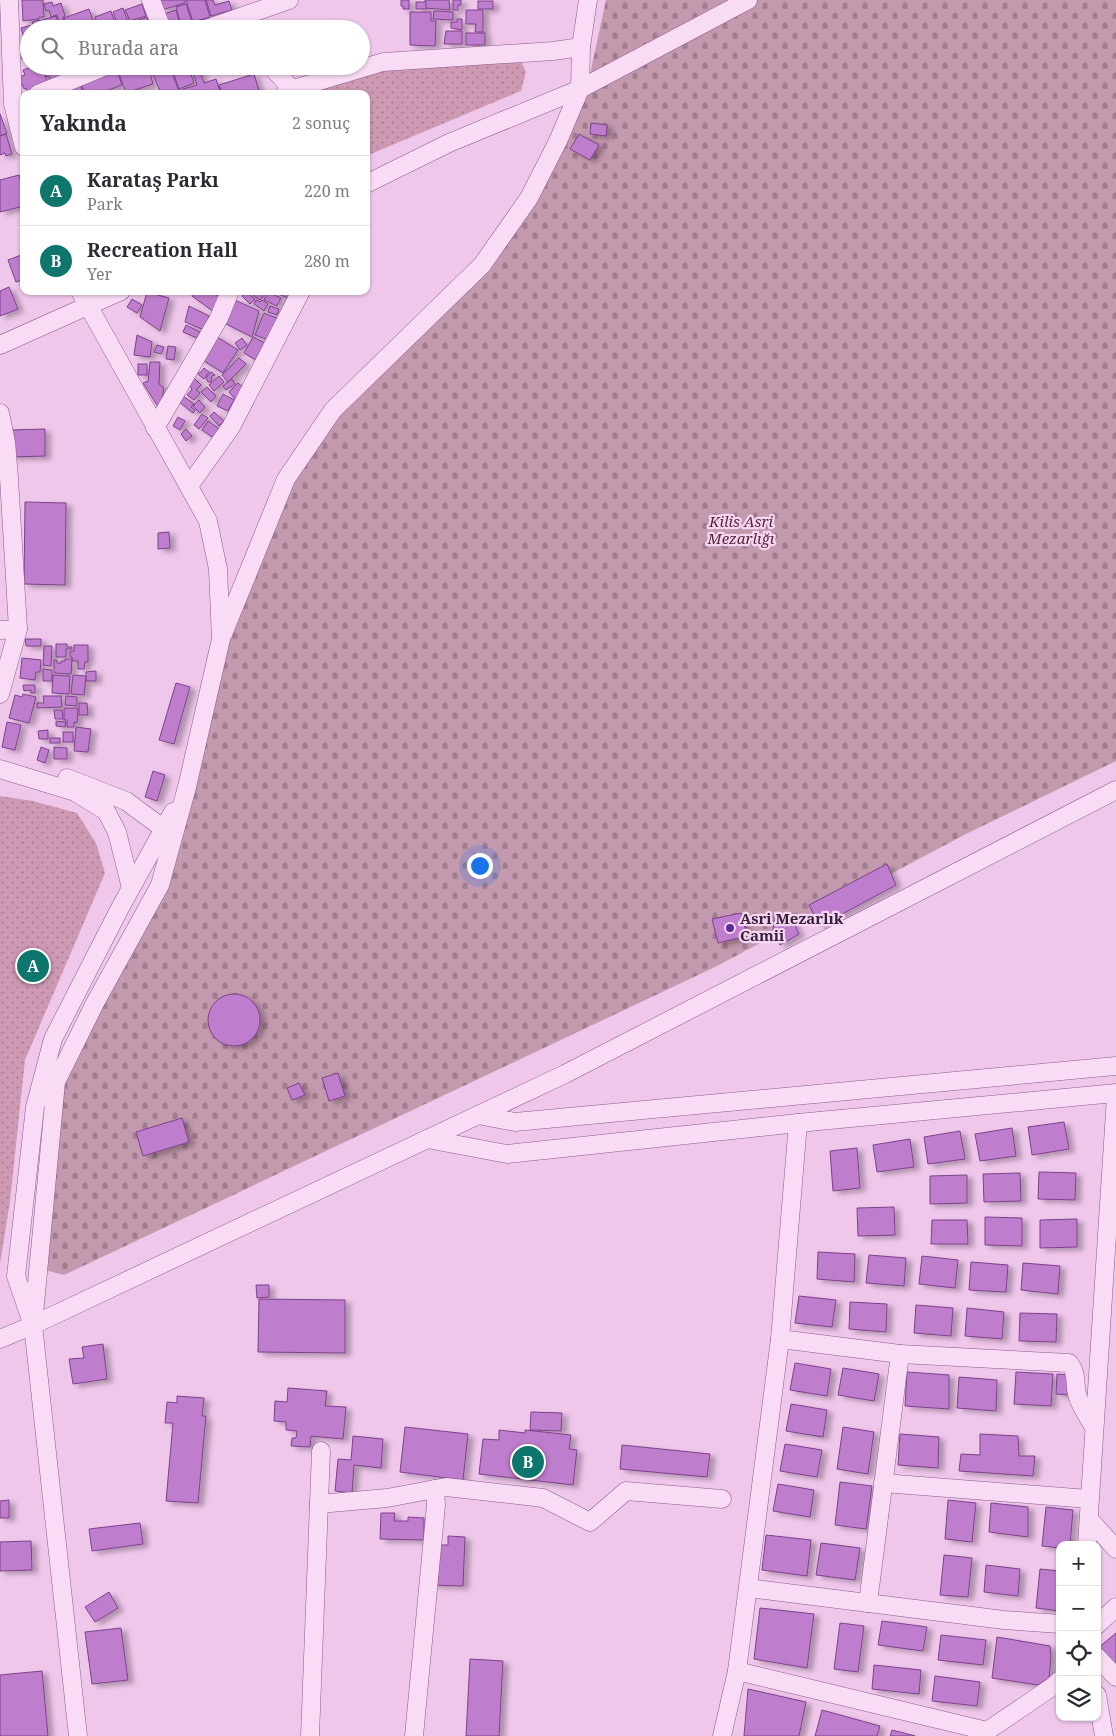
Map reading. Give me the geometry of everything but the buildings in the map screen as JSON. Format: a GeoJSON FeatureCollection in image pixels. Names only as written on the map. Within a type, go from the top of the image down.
{"type":"FeatureCollection","features":[{"type":"Feature","properties":{"kind":"street"},"geometry":{"type":"LineString","coordinates":[[10,0],[12,104],[20,133]]}},
{"type":"Feature","properties":{"kind":"street"},"geometry":{"type":"LineString","coordinates":[[151,0],[159,20]]}},
{"type":"Feature","properties":{"kind":"street"},"geometry":{"type":"LineString","coordinates":[[244,20],[289,0]]}},
{"type":"Feature","properties":{"kind":"street"},"geometry":{"type":"LineString","coordinates":[[78,1736],[33,1325],[56,1082],[95,1003],[160,885],[169,832],[186,788],[220,639],[286,479],[334,410],[482,265],[529,198],[558,141],[580,89],[582,47],[588,0]]}},
{"type":"Feature","properties":{"kind":"street"},"geometry":{"type":"LineString","coordinates":[[370,182],[450,143],[580,89],[748,0]]}},
{"type":"Feature","properties":{"kind":"street"},"geometry":{"type":"LineString","coordinates":[[370,66],[383,62],[553,52],[582,47]]}},
{"type":"Feature","properties":{"kind":"street"},"geometry":{"type":"LineString","coordinates":[[48,90],[84,75]]}},
{"type":"Feature","properties":{"kind":"street"},"geometry":{"type":"LineString","coordinates":[[278,75],[289,90]]}},
{"type":"Feature","properties":{"kind":"street"},"geometry":{"type":"LineString","coordinates":[[297,90],[343,75]]}},
{"type":"Feature","properties":{"kind":"street"},"geometry":{"type":"LineString","coordinates":[[0,345],[84,298],[100,295]]}},
{"type":"Feature","properties":{"kind":"street"},"geometry":{"type":"LineString","coordinates":[[155,428],[219,318],[228,295]]}},
{"type":"Feature","properties":{"kind":"street"},"geometry":{"type":"LineString","coordinates":[[189,486],[230,427],[299,295]]}},
{"type":"Feature","properties":{"kind":"street"},"geometry":{"type":"LineString","coordinates":[[84,298],[208,521],[218,568],[220,639]]}},
{"type":"Feature","properties":{"kind":"street"},"geometry":{"type":"LineString","coordinates":[[0,414],[6,442],[18,629],[0,694]]}},
{"type":"Feature","properties":{"kind":"street"},"geometry":{"type":"LineString","coordinates":[[0,630],[18,629]]}},
{"type":"Feature","properties":{"kind":"street"},"geometry":{"type":"LineString","coordinates":[[0,768],[70,778],[126,801],[169,832]]}},
{"type":"Feature","properties":{"kind":"street"},"geometry":{"type":"LineString","coordinates":[[0,768],[75,792],[106,811],[117,832],[131,888]]}},
{"type":"Feature","properties":{"kind":"street"},"geometry":{"type":"LineString","coordinates":[[0,1339],[565,1074],[1116,790]]}},
{"type":"Feature","properties":{"kind":"street"},"geometry":{"type":"LineString","coordinates":[[33,1325],[16,1276],[35,1106],[53,1039],[131,888],[169,832]]}},
{"type":"Feature","properties":{"kind":"street"},"geometry":{"type":"LineString","coordinates":[[478,1115],[515,1122],[1116,1066],[1116,1080]]}},
{"type":"Feature","properties":{"kind":"street"},"geometry":{"type":"LineString","coordinates":[[427,1139],[506,1154],[798,1123],[1116,1094],[1112,1229],[1094,1428],[1087,1541]]}},
{"type":"Feature","properties":{"kind":"street"},"geometry":{"type":"LineString","coordinates":[[722,1736],[737,1670],[780,1339],[798,1123]]}},
{"type":"Feature","properties":{"kind":"street"},"geometry":{"type":"LineString","coordinates":[[780,1339],[900,1354],[1069,1363],[1075,1370],[1077,1393],[1081,1404],[1094,1428]]}},
{"type":"Feature","properties":{"kind":"street"},"geometry":{"type":"LineString","coordinates":[[868,1603],[900,1354]]}},
{"type":"Feature","properties":{"kind":"street"},"geometry":{"type":"LineString","coordinates":[[310,1736],[321,1451]]}},
{"type":"Feature","properties":{"kind":"street"},"geometry":{"type":"LineString","coordinates":[[883,1483],[1089,1499]]}},
{"type":"Feature","properties":{"kind":"street"},"geometry":{"type":"LineString","coordinates":[[319,1504],[387,1498],[446,1487],[543,1498],[590,1522],[626,1491],[722,1499]]}},
{"type":"Feature","properties":{"kind":"street"},"geometry":{"type":"LineString","coordinates":[[414,1736],[436,1505],[435,1489]]}},
{"type":"Feature","properties":{"kind":"street"},"geometry":{"type":"LineString","coordinates":[[1089,1519],[1116,1548]]}},
{"type":"Feature","properties":{"kind":"street"},"geometry":{"type":"LineString","coordinates":[[748,1588],[1004,1620],[1056,1624]]}},
{"type":"Feature","properties":{"kind":"street"},"geometry":{"type":"LineString","coordinates":[[1101,1621],[1116,1607]]}},
{"type":"Feature","properties":{"kind":"street"},"geometry":{"type":"LineString","coordinates":[[1101,1660],[1116,1677]]}},
{"type":"Feature","properties":{"kind":"street"},"geometry":{"type":"LineString","coordinates":[[737,1670],[985,1733],[1056,1684]]}},
{"type":"Feature","properties":{"kind":"street"},"geometry":{"type":"LineString","coordinates":[[1101,1718],[1104,1736]]}},
{"type":"Feature","properties":{"kind":"green space","name":"Kilis Asri Mezarlığı"},"geometry":{"type":"Polygon","coordinates":[[[606,0],[1116,0],[1116,761],[966,834],[715,967],[64,1275],[34,1267],[57,1079],[162,875],[201,701],[286,476],[334,407],[483,262],[586,93],[606,0]]]}},
{"type":"Feature","properties":{"kind":"shaded area"},"geometry":{"type":"Polygon","coordinates":[[[521,61],[526,72],[521,91],[370,154],[370,90],[321,90],[361,75],[370,75],[372,71],[521,61]]]}},
{"type":"Feature","properties":{"kind":"shaded area"},"geometry":{"type":"Polygon","coordinates":[[[0,796],[33,801],[77,813],[96,843],[105,873],[25,1060],[10,1201],[0,1264],[0,796]]]}},
{"type":"Feature","properties":{"kind":"place","name":"Asri Mezarlık Camii"},"geometry":{"type":"Point","coordinates":[730,928]}},
{"type":"Feature","properties":{"kind":"place","name":"Karataş Parkı"},"geometry":{"type":"Point","coordinates":[33,966]}},
{"type":"Feature","properties":{"kind":"place","name":"Recreation Hall"},"geometry":{"type":"Point","coordinates":[528,1462]}}]}
